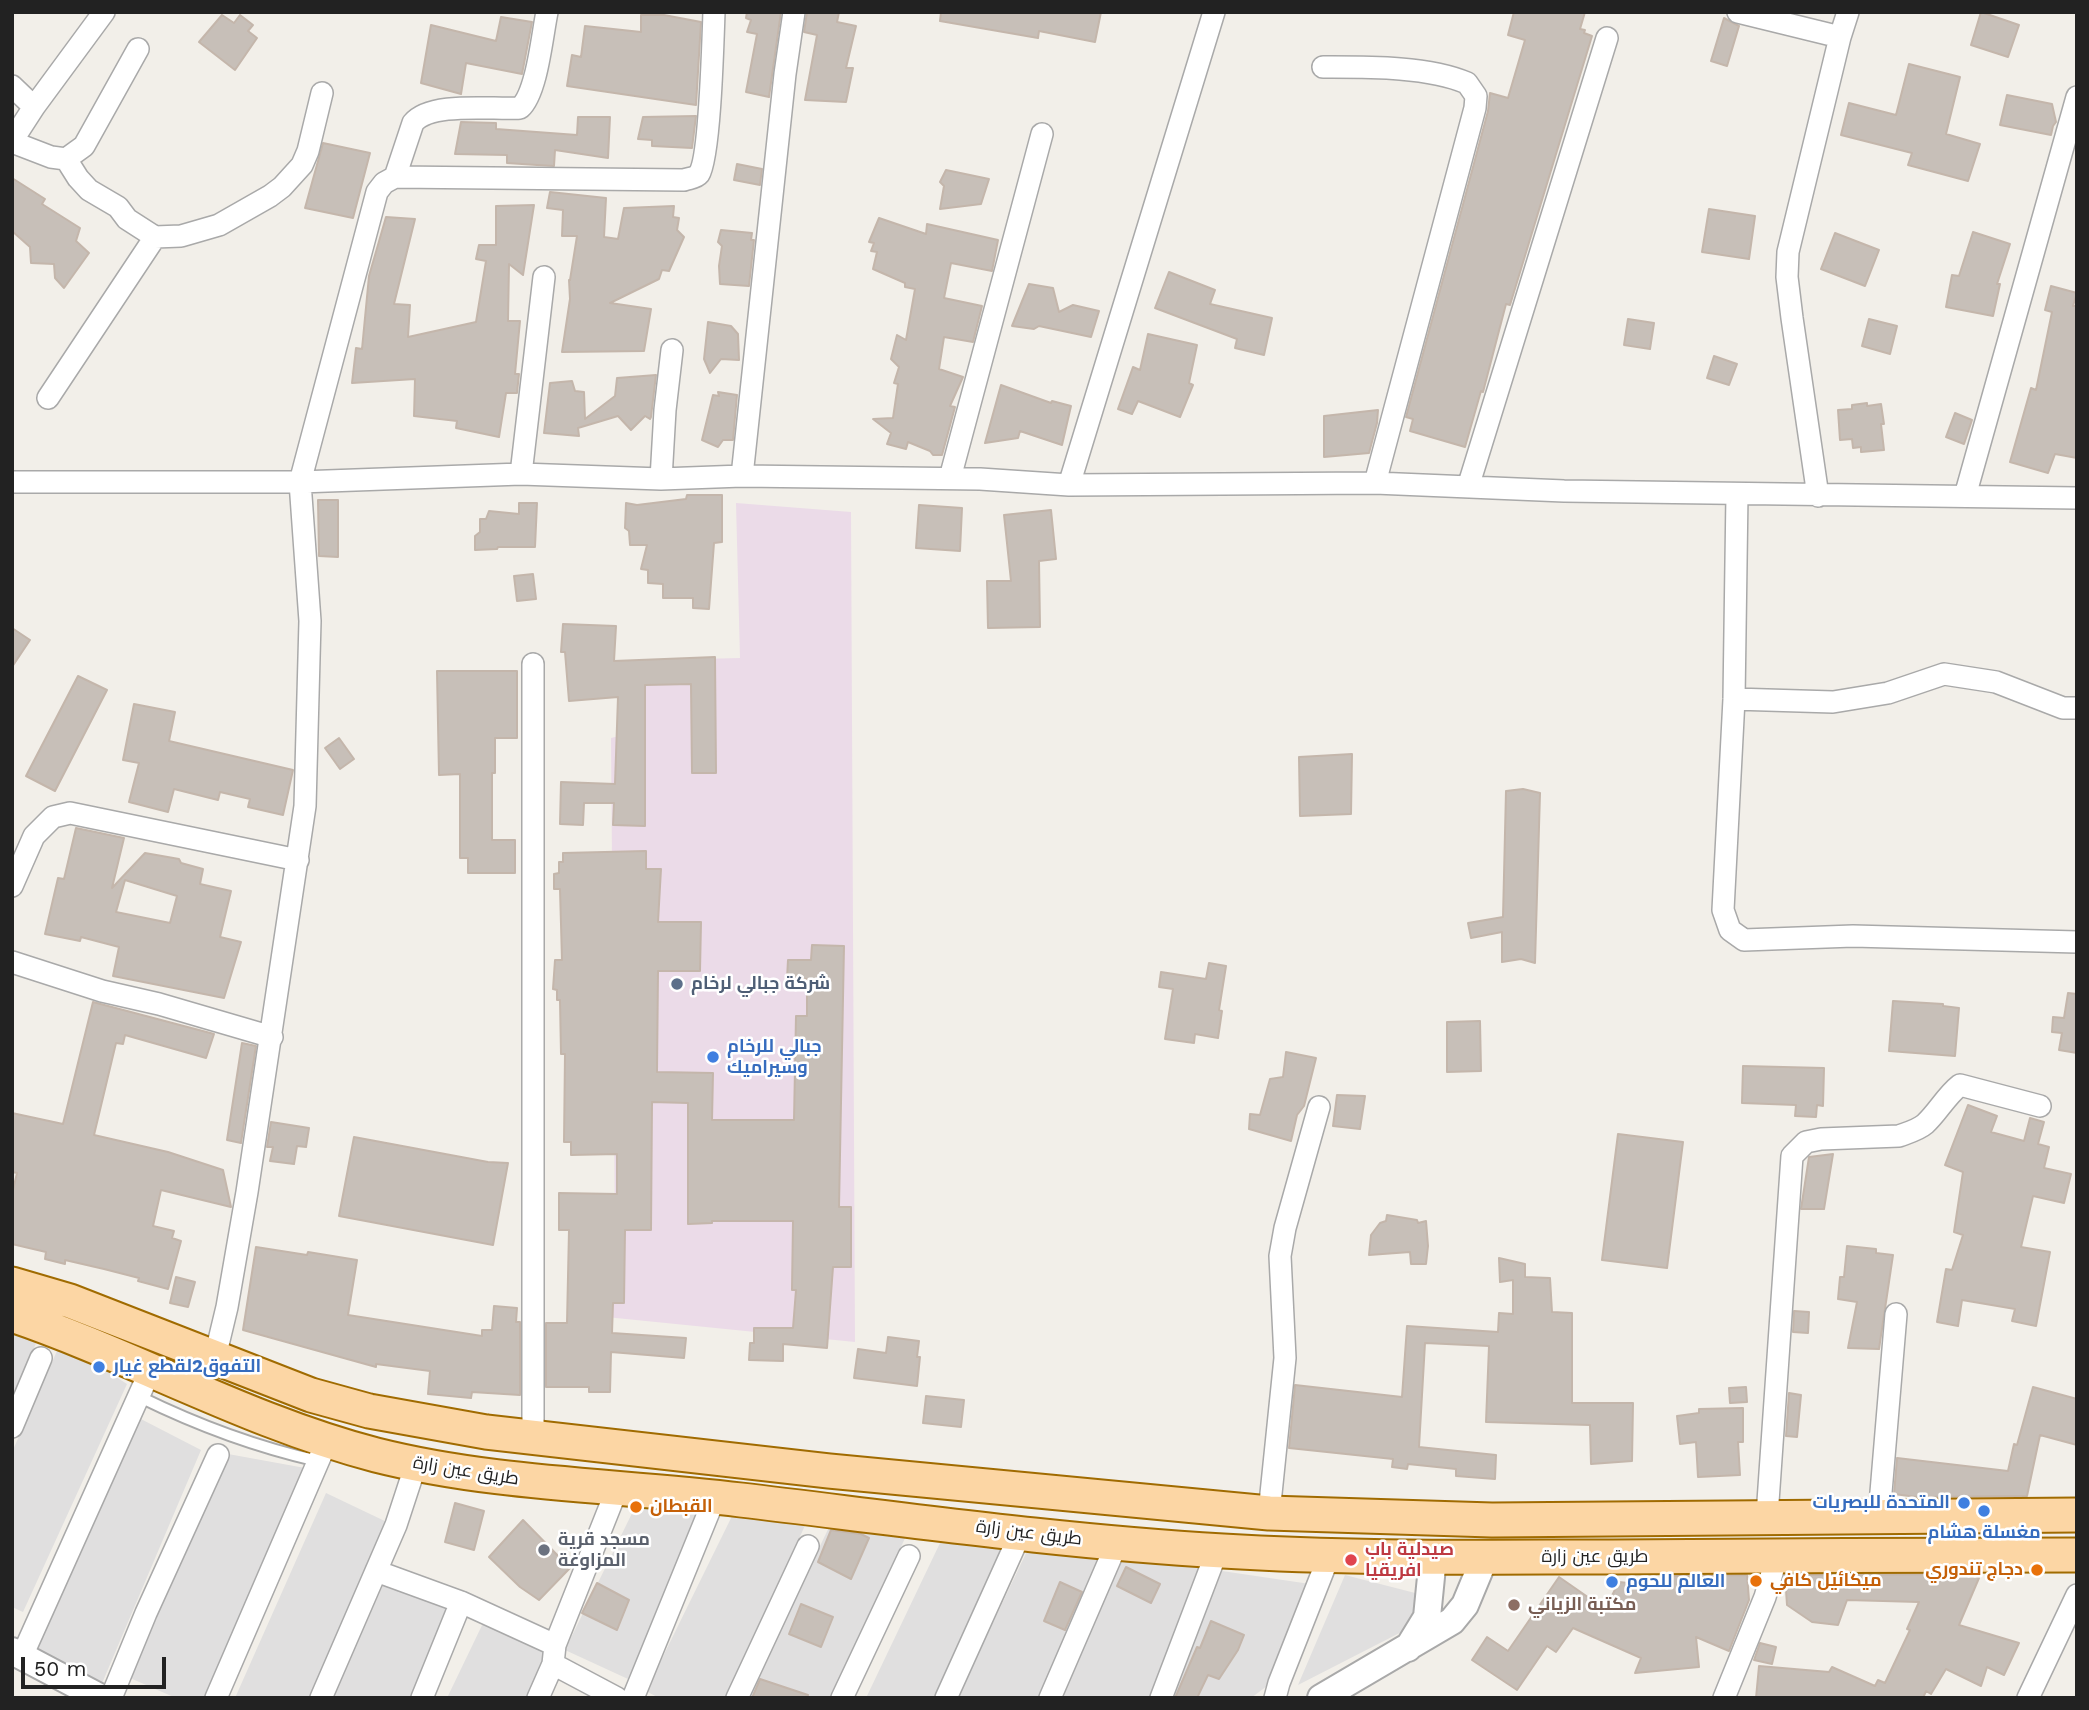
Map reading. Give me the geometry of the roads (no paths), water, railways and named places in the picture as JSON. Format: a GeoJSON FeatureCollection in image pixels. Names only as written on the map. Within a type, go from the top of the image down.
{"type":"FeatureCollection","features":[{"type":"Feature","properties":{"kind":"main road"},"geometry":{"type":"LineString","coordinates":[[12,1284],[70,1301],[311,1395],[369,1411],[533,1438],[869,1475],[1269,1513],[1492,1520],[2077,1515]]}},
{"type":"Feature","properties":{"kind":"main road","name":"طريق عين زارة"},"geometry":{"type":"LineString","coordinates":[[12,1315],[58,1331],[145,1384],[271,1422],[323,1451],[523,1480],[715,1497],[1117,1543],[1217,1551],[1433,1557],[2077,1555]]}},
{"type":"Feature","properties":{"kind":"street"},"geometry":{"type":"LineString","coordinates":[[104,12],[34,107],[12,142],[51,157],[66,159],[84,146],[138,49]]}},
{"type":"Feature","properties":{"kind":"street"},"geometry":{"type":"LineString","coordinates":[[395,177],[411,128],[418,117],[431,112],[520,107],[526,103],[547,12]]}},
{"type":"Feature","properties":{"kind":"street"},"geometry":{"type":"LineString","coordinates":[[215,1357],[247,1192],[305,806],[310,621],[300,482],[377,192],[384,183],[395,177],[684,180],[696,177],[700,172],[706,141],[715,12]]}},
{"type":"Feature","properties":{"kind":"street"},"geometry":{"type":"LineString","coordinates":[[742,477],[794,12]]}},
{"type":"Feature","properties":{"kind":"street"},"geometry":{"type":"LineString","coordinates":[[1069,485],[1214,12]]}},
{"type":"Feature","properties":{"kind":"street"},"geometry":{"type":"LineString","coordinates":[[1738,12],[1840,37]]}},
{"type":"Feature","properties":{"kind":"street"},"geometry":{"type":"LineString","coordinates":[[1818,496],[1791,318],[1787,278],[1788,252],[1848,12]]}},
{"type":"Feature","properties":{"kind":"street"},"geometry":{"type":"LineString","coordinates":[[1468,487],[1607,38]]}},
{"type":"Feature","properties":{"kind":"street"},"geometry":{"type":"LineString","coordinates":[[1323,67],[1373,67],[1434,74],[1466,83],[1476,96],[1425,302],[1376,482]]}},
{"type":"Feature","properties":{"kind":"street"},"geometry":{"type":"LineString","coordinates":[[12,86],[34,107]]}},
{"type":"Feature","properties":{"kind":"street"},"geometry":{"type":"LineString","coordinates":[[66,159],[73,173],[89,190],[118,207],[127,219],[155,237],[181,236],[219,225],[270,197],[282,187],[302,165],[308,151],[322,93]]}},
{"type":"Feature","properties":{"kind":"street"},"geometry":{"type":"LineString","coordinates":[[1965,496],[2077,97]]}},
{"type":"Feature","properties":{"kind":"street"},"geometry":{"type":"LineString","coordinates":[[950,478],[1042,134]]}},
{"type":"Feature","properties":{"kind":"street"},"geometry":{"type":"LineString","coordinates":[[48,398],[155,237]]}},
{"type":"Feature","properties":{"kind":"street"},"geometry":{"type":"LineString","coordinates":[[521,474],[544,277]]}},
{"type":"Feature","properties":{"kind":"street"},"geometry":{"type":"LineString","coordinates":[[661,479],[672,350]]}},
{"type":"Feature","properties":{"kind":"street"},"geometry":{"type":"LineString","coordinates":[[12,482],[300,482],[521,474],[661,479],[950,478],[1069,485],[1376,482],[1818,496],[2077,498]]}},
{"type":"Feature","properties":{"kind":"street"},"geometry":{"type":"LineString","coordinates":[[1737,494],[1734,699],[1723,910],[1730,930],[1744,940],[1853,936],[2077,942]]}},
{"type":"Feature","properties":{"kind":"street"},"geometry":{"type":"LineString","coordinates":[[533,664],[533,1438]]}},
{"type":"Feature","properties":{"kind":"street"},"geometry":{"type":"LineString","coordinates":[[1734,699],[1833,702],[1888,694],[1944,674],[1996,682],[2063,708],[2077,708]]}},
{"type":"Feature","properties":{"kind":"street"},"geometry":{"type":"LineString","coordinates":[[12,883],[34,836],[53,817],[70,813],[298,860]]}},
{"type":"Feature","properties":{"kind":"street"},"geometry":{"type":"LineString","coordinates":[[12,962],[102,991],[159,1004],[272,1037]]}},
{"type":"Feature","properties":{"kind":"street"},"geometry":{"type":"LineString","coordinates":[[1767,1516],[1792,1156],[1806,1142],[1899,1136],[1910,1132],[1924,1125],[1959,1085],[2040,1105]]}},
{"type":"Feature","properties":{"kind":"street"},"geometry":{"type":"LineString","coordinates":[[1269,1513],[1285,1357],[1280,1256],[1285,1228],[1319,1107]]}},
{"type":"Feature","properties":{"kind":"street"},"geometry":{"type":"LineString","coordinates":[[1879,1516],[1896,1314]]}},
{"type":"Feature","properties":{"kind":"street"},"geometry":{"type":"LineString","coordinates":[[12,1427],[41,1359]]}},
{"type":"Feature","properties":{"kind":"street"},"geometry":{"type":"LineString","coordinates":[[101,1698],[17,1653],[145,1384]]}},
{"type":"Feature","properties":{"kind":"street"},"geometry":{"type":"LineString","coordinates":[[216,1698],[323,1451]]}},
{"type":"Feature","properties":{"kind":"street"},"geometry":{"type":"LineString","coordinates":[[111,1698],[146,1613],[218,1455]]}},
{"type":"Feature","properties":{"kind":"street"},"geometry":{"type":"LineString","coordinates":[[321,1698],[396,1525],[416,1464]]}},
{"type":"Feature","properties":{"kind":"street"},"geometry":{"type":"LineString","coordinates":[[538,1698],[617,1489]]}},
{"type":"Feature","properties":{"kind":"street"},"geometry":{"type":"LineString","coordinates":[[633,1698],[715,1497]]}},
{"type":"Feature","properties":{"kind":"street"},"geometry":{"type":"LineString","coordinates":[[946,1698],[1021,1532]]}},
{"type":"Feature","properties":{"kind":"street"},"geometry":{"type":"LineString","coordinates":[[1050,1698],[1117,1543]]}},
{"type":"Feature","properties":{"kind":"street"},"geometry":{"type":"LineString","coordinates":[[737,1698],[808,1546]]}},
{"type":"Feature","properties":{"kind":"street"},"geometry":{"type":"LineString","coordinates":[[1161,1698],[1217,1551]]}},
{"type":"Feature","properties":{"kind":"street"},"geometry":{"type":"LineString","coordinates":[[842,1698],[909,1556]]}},
{"type":"Feature","properties":{"kind":"street"},"geometry":{"type":"LineString","coordinates":[[1275,1698],[1329,1556]]}},
{"type":"Feature","properties":{"kind":"street"},"geometry":{"type":"LineString","coordinates":[[1724,1698],[1765,1597],[1777,1556]]}},
{"type":"Feature","properties":{"kind":"street"},"geometry":{"type":"LineString","coordinates":[[1407,1649],[1427,1617],[1433,1557]]}},
{"type":"Feature","properties":{"kind":"street"},"geometry":{"type":"LineString","coordinates":[[1321,1698],[1452,1621],[1465,1605],[1485,1557]]}},
{"type":"Feature","properties":{"kind":"street"},"geometry":{"type":"LineString","coordinates":[[376,1571],[461,1602],[554,1654],[617,1698]]}},
{"type":"Feature","properties":{"kind":"street"},"geometry":{"type":"LineString","coordinates":[[2028,1698],[2077,1595]]}},
{"type":"Feature","properties":{"kind":"street"},"geometry":{"type":"LineString","coordinates":[[422,1698],[461,1602]]}},
{"type":"Feature","properties":{"kind":"place","name":"شركة جبالي لرخام"},"geometry":{"type":"Point","coordinates":[677,984]}},
{"type":"Feature","properties":{"kind":"place","name":"جبالي للرخام وسيراميك"},"geometry":{"type":"Point","coordinates":[713,1057]}},
{"type":"Feature","properties":{"kind":"place","name":"التفوق2لقطع غيار"},"geometry":{"type":"Point","coordinates":[99,1367]}},
{"type":"Feature","properties":{"kind":"place","name":"المتحدة للبصريات"},"geometry":{"type":"Point","coordinates":[1964,1503]}},
{"type":"Feature","properties":{"kind":"place","name":"القبطان"},"geometry":{"type":"Point","coordinates":[636,1507]}},
{"type":"Feature","properties":{"kind":"place","name":"مغسلة هشام"},"geometry":{"type":"Point","coordinates":[1984,1511]}},
{"type":"Feature","properties":{"kind":"place","name":"مسجد قرية المزاوغة"},"geometry":{"type":"Point","coordinates":[544,1550]}},
{"type":"Feature","properties":{"kind":"place","name":"صيدلية باب افريقيا"},"geometry":{"type":"Point","coordinates":[1351,1560]}},
{"type":"Feature","properties":{"kind":"place","name":"دجاج تندوري"},"geometry":{"type":"Point","coordinates":[2037,1570]}},
{"type":"Feature","properties":{"kind":"place","name":"ميكائيل كافي"},"geometry":{"type":"Point","coordinates":[1756,1581]}},
{"type":"Feature","properties":{"kind":"place","name":"العالم للحوم"},"geometry":{"type":"Point","coordinates":[1612,1582]}},
{"type":"Feature","properties":{"kind":"place","name":"مكتبة الزياني"},"geometry":{"type":"Point","coordinates":[1514,1605]}}]}
